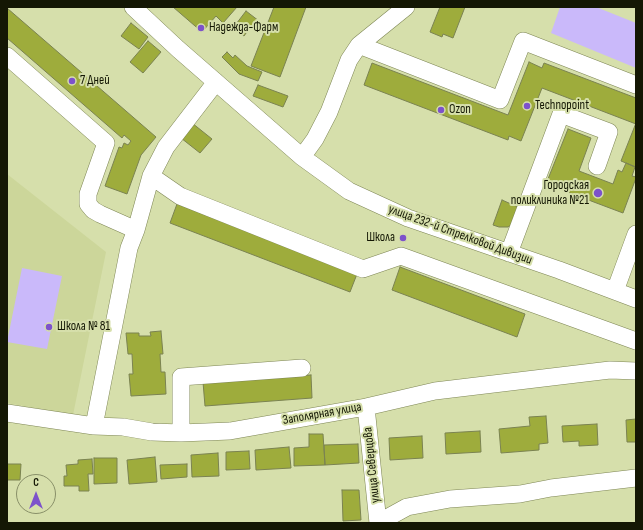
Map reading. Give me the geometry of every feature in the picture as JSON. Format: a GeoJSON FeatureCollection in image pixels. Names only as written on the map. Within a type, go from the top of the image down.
{"type":"FeatureCollection","features":[{"type":"Feature","properties":{"kind":"street"},"geometry":{"type":"LineString","coordinates":[[302,157],[315,139],[329,112],[349,60],[359,45],[406,7]]}},
{"type":"Feature","properties":{"kind":"street","name":"улица 232-й Стрелковой Дивизии"},"geometry":{"type":"LineString","coordinates":[[138,9],[178,49],[302,157],[349,191],[408,218],[636,299]]}},
{"type":"Feature","properties":{"kind":"street"},"geometry":{"type":"LineString","coordinates":[[359,45],[500,100],[523,41],[636,85]]}},
{"type":"Feature","properties":{"kind":"street"},"geometry":{"type":"LineString","coordinates":[[7,56],[106,143],[88,194],[88,204],[93,210],[100,214],[136,230]]}},
{"type":"Feature","properties":{"kind":"street"},"geometry":{"type":"LineString","coordinates":[[94,426],[129,248],[136,230],[151,176],[166,147],[216,82]]}},
{"type":"Feature","properties":{"kind":"street"},"geometry":{"type":"LineString","coordinates":[[509,253],[561,114],[609,132],[597,166]]}},
{"type":"Feature","properties":{"kind":"street"},"geometry":{"type":"LineString","coordinates":[[151,176],[180,196],[362,268],[401,256],[636,341]]}},
{"type":"Feature","properties":{"kind":"street"},"geometry":{"type":"LineString","coordinates":[[615,291],[636,234]]}},
{"type":"Feature","properties":{"kind":"street"},"geometry":{"type":"LineString","coordinates":[[181,433],[182,377],[302,368]]}},
{"type":"Feature","properties":{"kind":"street","name":"Заполярная улица"},"geometry":{"type":"LineString","coordinates":[[7,413],[94,426],[123,427],[152,432],[181,433],[230,431],[366,407],[435,391],[610,370],[636,371]]}},
{"type":"Feature","properties":{"kind":"street","name":"улица Северцова"},"geometry":{"type":"LineString","coordinates":[[366,407],[378,523]]}},
{"type":"Feature","properties":{"kind":"street"},"geometry":{"type":"LineString","coordinates":[[378,523],[407,507],[450,499],[520,494],[551,488],[636,478]]}},
{"type":"Feature","properties":{"kind":"shaded area"},"geometry":{"type":"Polygon","coordinates":[[[560,7],[596,7],[636,23],[636,68],[551,33],[560,7]]]}},
{"type":"Feature","properties":{"kind":"shaded area","name":"Школа № 81"},"geometry":{"type":"Polygon","coordinates":[[[7,174],[106,252],[73,415],[7,403],[7,174]]]}},
{"type":"Feature","properties":{"kind":"shaded area"},"geometry":{"type":"Polygon","coordinates":[[[22,268],[62,276],[47,349],[7,342],[22,268]]]}},
{"type":"Feature","properties":{"kind":"building"},"geometry":{"type":"Polygon","coordinates":[[[173,7],[237,7],[223,23],[216,16],[202,32],[173,7]]]}},
{"type":"Feature","properties":{"kind":"building"},"geometry":{"type":"Polygon","coordinates":[[[274,7],[306,7],[280,77],[251,66],[274,7]]]}},
{"type":"Feature","properties":{"kind":"building"},"geometry":{"type":"Polygon","coordinates":[[[440,7],[465,7],[453,38],[443,34],[442,37],[430,32],[440,7]]]}},
{"type":"Feature","properties":{"kind":"building"},"geometry":{"type":"Polygon","coordinates":[[[7,8],[156,137],[141,155],[127,194],[105,186],[119,147],[122,148],[124,143],[128,145],[131,141],[124,135],[122,138],[7,38],[7,8]]]}},
{"type":"Feature","properties":{"kind":"building"},"geometry":{"type":"Polygon","coordinates":[[[246,11],[259,21],[256,28],[251,26],[244,36],[233,28],[246,11]]]}},
{"type":"Feature","properties":{"kind":"building"},"geometry":{"type":"Polygon","coordinates":[[[131,23],[148,37],[139,49],[121,36],[131,23]]]}},
{"type":"Feature","properties":{"kind":"building"},"geometry":{"type":"Polygon","coordinates":[[[148,41],[161,52],[143,73],[130,62],[148,41]]]}},
{"type":"Feature","properties":{"kind":"building"},"geometry":{"type":"Polygon","coordinates":[[[227,52],[233,58],[235,55],[247,66],[262,72],[258,81],[239,74],[222,57],[227,52]]]}},
{"type":"Feature","properties":{"kind":"building"},"geometry":{"type":"Polygon","coordinates":[[[529,62],[542,68],[544,63],[636,98],[636,124],[542,88],[521,141],[509,136],[508,140],[364,85],[372,63],[508,115],[529,62]]]}},
{"type":"Feature","properties":{"kind":"building"},"geometry":{"type":"Polygon","coordinates":[[[258,85],[288,96],[283,107],[253,96],[258,85]]]}},
{"type":"Feature","properties":{"kind":"building"},"geometry":{"type":"Polygon","coordinates":[[[192,123],[212,139],[200,153],[181,138],[192,123]]]}},
{"type":"Feature","properties":{"kind":"building"},"geometry":{"type":"Polygon","coordinates":[[[636,123],[636,167],[621,161],[636,123]]]}},
{"type":"Feature","properties":{"kind":"building"},"geometry":{"type":"Polygon","coordinates":[[[568,129],[591,138],[579,171],[613,184],[618,170],[622,172],[626,163],[635,167],[632,176],[636,178],[623,213],[546,184],[568,129]]]}},
{"type":"Feature","properties":{"kind":"building"},"geometry":{"type":"Polygon","coordinates":[[[502,200],[520,208],[513,224],[508,227],[493,225],[502,200]]]}},
{"type":"Feature","properties":{"kind":"building"},"geometry":{"type":"Polygon","coordinates":[[[177,204],[357,274],[350,292],[170,223],[177,204]]]}},
{"type":"Feature","properties":{"kind":"building"},"geometry":{"type":"Polygon","coordinates":[[[400,267],[525,314],[517,337],[392,290],[400,267]]]}},
{"type":"Feature","properties":{"kind":"building"},"geometry":{"type":"Polygon","coordinates":[[[161,331],[163,354],[160,354],[161,372],[165,372],[166,394],[131,396],[129,374],[133,374],[132,354],[128,354],[126,333],[139,333],[139,336],[151,336],[150,332],[161,331]]]}},
{"type":"Feature","properties":{"kind":"building"},"geometry":{"type":"Polygon","coordinates":[[[311,375],[312,398],[205,406],[203,382],[311,375]]]}},
{"type":"Feature","properties":{"kind":"building"},"geometry":{"type":"Polygon","coordinates":[[[546,416],[548,443],[539,444],[539,450],[501,453],[499,429],[530,426],[529,417],[546,416]]]}},
{"type":"Feature","properties":{"kind":"building"},"geometry":{"type":"Polygon","coordinates":[[[636,419],[636,442],[627,442],[626,420],[636,419]]]}},
{"type":"Feature","properties":{"kind":"building"},"geometry":{"type":"Polygon","coordinates":[[[597,424],[598,445],[579,446],[579,441],[563,442],[562,426],[597,424]]]}},
{"type":"Feature","properties":{"kind":"building"},"geometry":{"type":"Polygon","coordinates":[[[480,431],[481,452],[446,454],[445,433],[480,431]]]}},
{"type":"Feature","properties":{"kind":"building"},"geometry":{"type":"Polygon","coordinates":[[[309,434],[323,434],[325,465],[294,466],[294,448],[309,447],[309,434]]]}},
{"type":"Feature","properties":{"kind":"building"},"geometry":{"type":"Polygon","coordinates":[[[422,436],[423,458],[390,460],[389,438],[422,436]]]}},
{"type":"Feature","properties":{"kind":"building"},"geometry":{"type":"Polygon","coordinates":[[[358,444],[359,463],[325,465],[324,445],[358,444]]]}},
{"type":"Feature","properties":{"kind":"building"},"geometry":{"type":"Polygon","coordinates":[[[289,447],[291,468],[256,470],[255,450],[289,447]]]}},
{"type":"Feature","properties":{"kind":"building"},"geometry":{"type":"Polygon","coordinates":[[[249,451],[250,469],[226,470],[226,452],[249,451]]]}},
{"type":"Feature","properties":{"kind":"building"},"geometry":{"type":"Polygon","coordinates":[[[218,453],[219,476],[192,477],[191,455],[218,453]]]}},
{"type":"Feature","properties":{"kind":"building"},"geometry":{"type":"Polygon","coordinates":[[[155,457],[157,482],[129,484],[127,460],[155,457]]]}},
{"type":"Feature","properties":{"kind":"building"},"geometry":{"type":"Polygon","coordinates":[[[94,458],[117,458],[117,483],[94,484],[94,458]]]}},
{"type":"Feature","properties":{"kind":"building"},"geometry":{"type":"Polygon","coordinates":[[[92,459],[93,474],[88,474],[89,491],[79,491],[79,486],[64,486],[64,476],[67,476],[66,465],[78,464],[78,460],[92,459]]]}},
{"type":"Feature","properties":{"kind":"building"},"geometry":{"type":"Polygon","coordinates":[[[7,464],[21,464],[20,474],[16,474],[16,480],[7,480],[7,464]]]}},
{"type":"Feature","properties":{"kind":"building"},"geometry":{"type":"Polygon","coordinates":[[[187,464],[187,477],[161,479],[160,465],[187,464]]]}},
{"type":"Feature","properties":{"kind":"building"},"geometry":{"type":"Polygon","coordinates":[[[342,490],[359,490],[361,520],[343,521],[342,490]]]}},
{"type":"Feature","properties":{"kind":"place","name":"Надежда-Фарм"},"geometry":{"type":"Point","coordinates":[201,28]}},
{"type":"Feature","properties":{"kind":"place","name":"7 Дней"},"geometry":{"type":"Point","coordinates":[72,81]}},
{"type":"Feature","properties":{"kind":"place","name":"Technopoint"},"geometry":{"type":"Point","coordinates":[527,106]}},
{"type":"Feature","properties":{"kind":"place","name":"Ozon"},"geometry":{"type":"Point","coordinates":[441,110]}},
{"type":"Feature","properties":{"kind":"place","name":"Городская поликлиника №21"},"geometry":{"type":"Point","coordinates":[598,193]}},
{"type":"Feature","properties":{"kind":"place","name":"Школа"},"geometry":{"type":"Point","coordinates":[403,238]}},
{"type":"Feature","properties":{"kind":"place","name":"Школа № 81"},"geometry":{"type":"Point","coordinates":[49,327]}}]}
